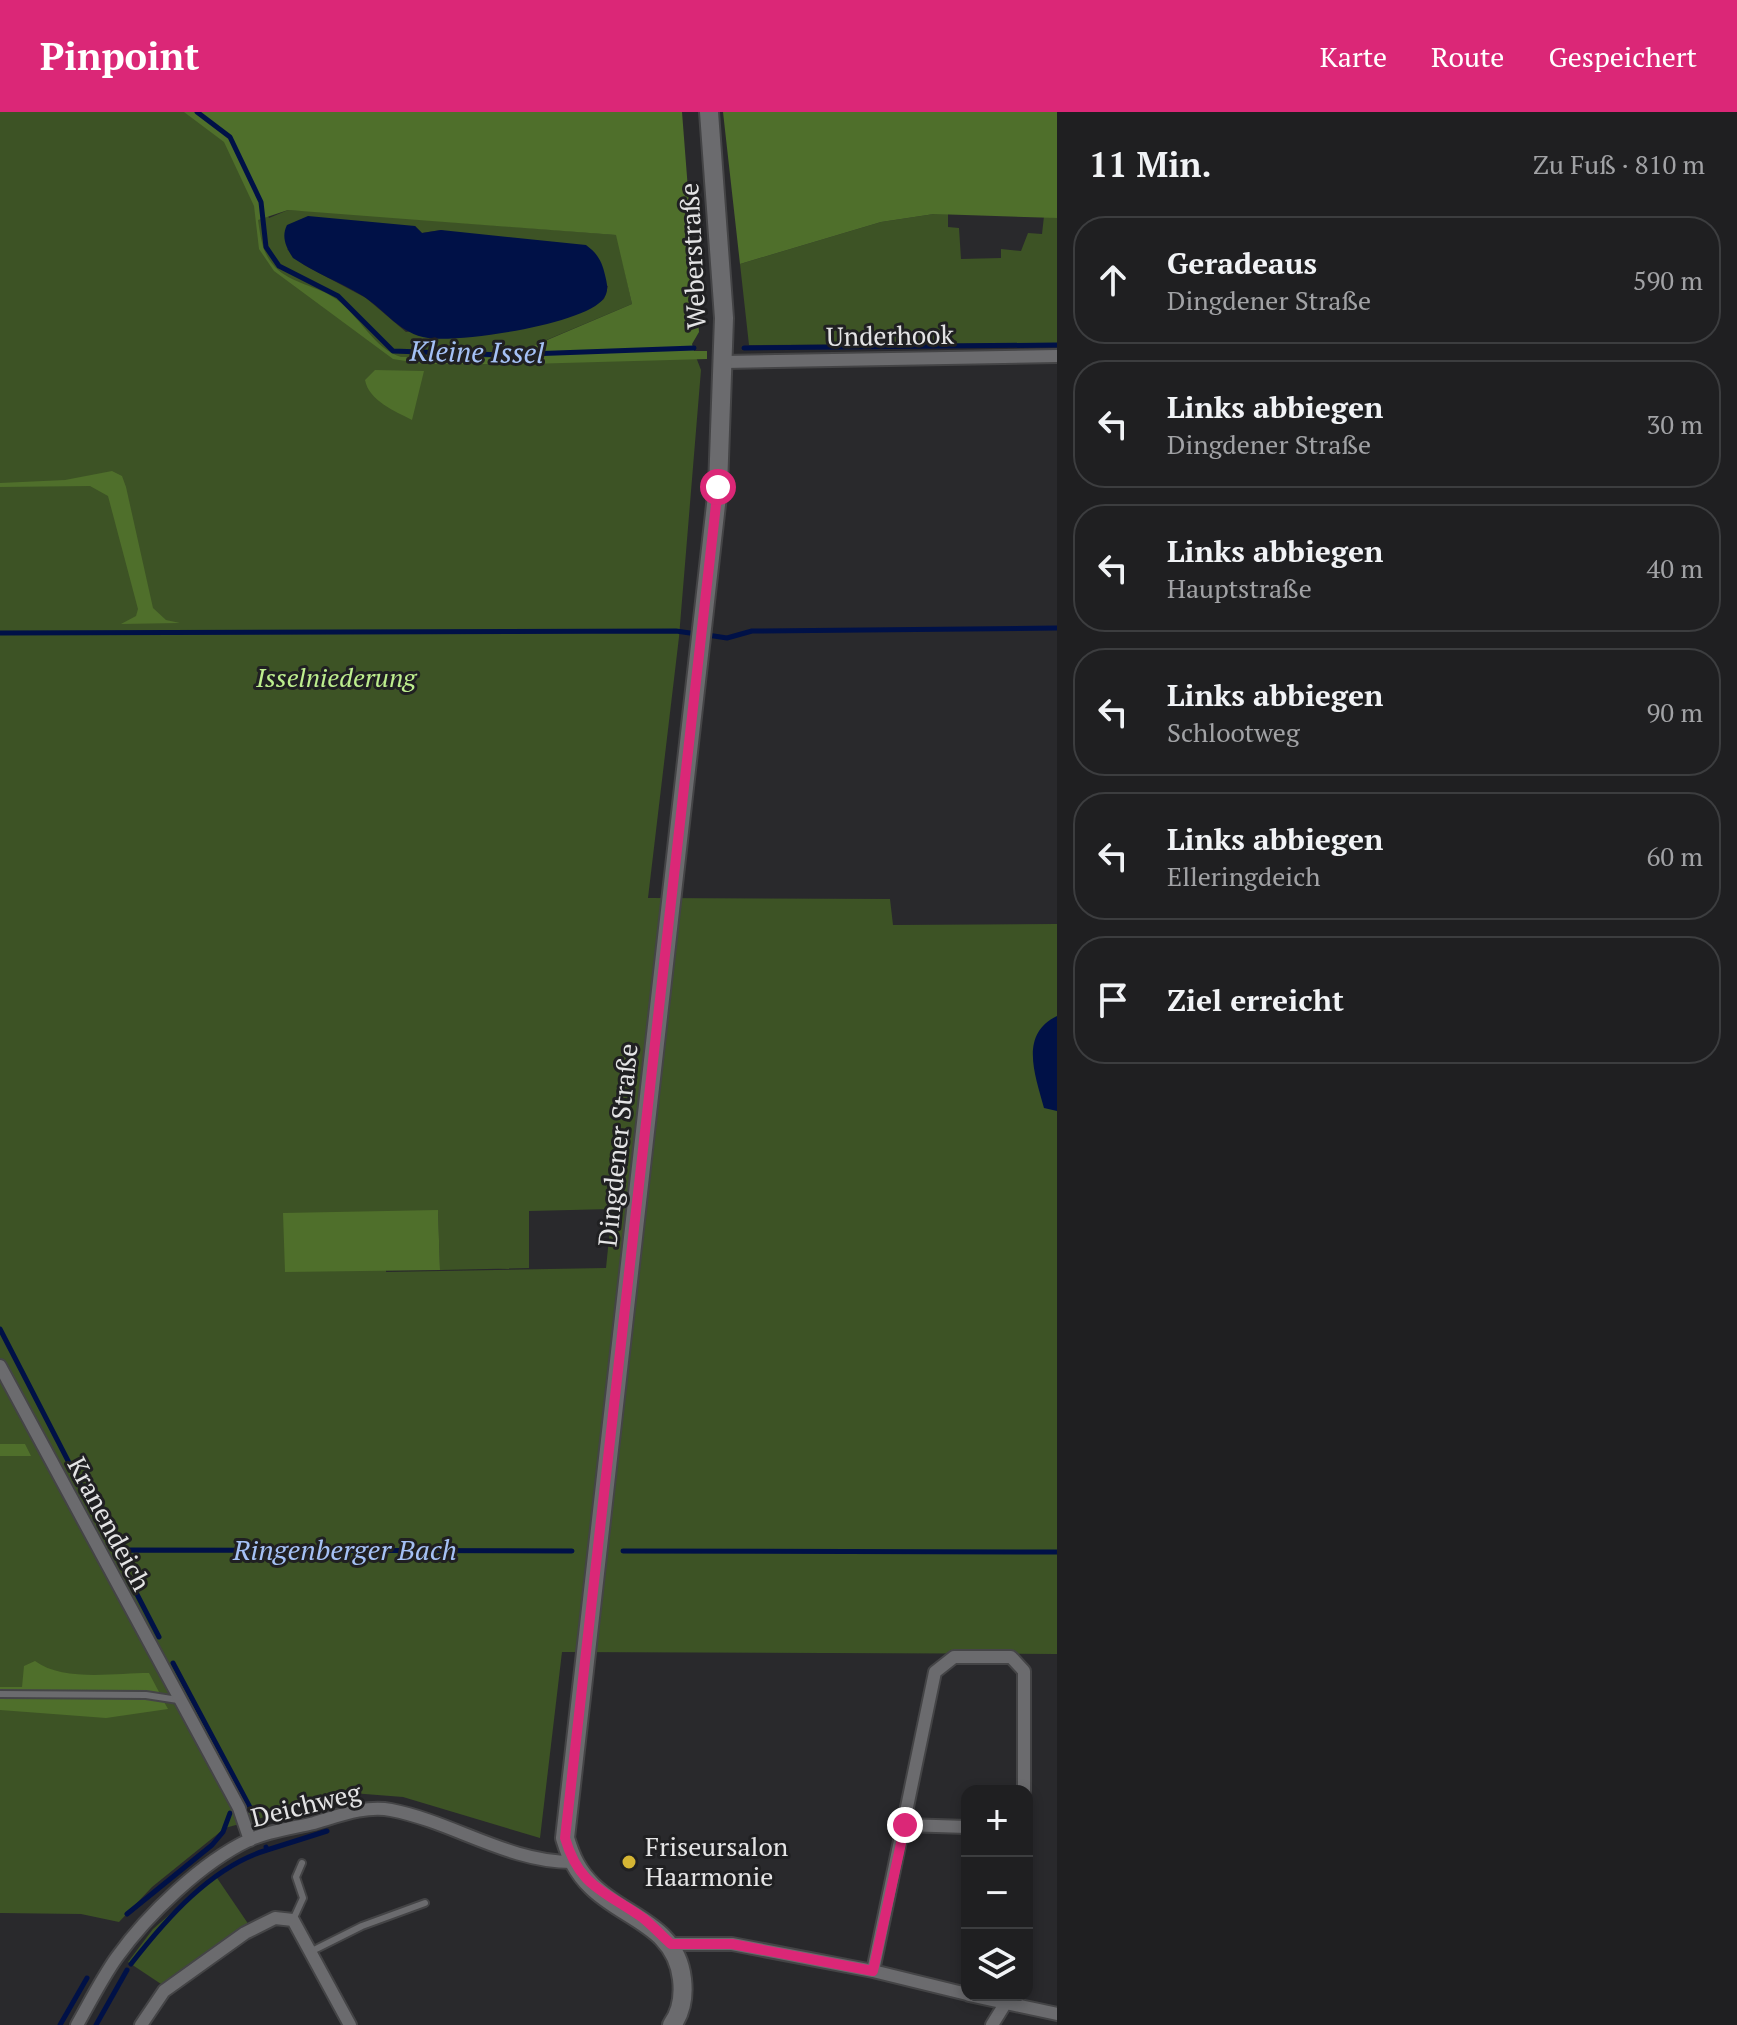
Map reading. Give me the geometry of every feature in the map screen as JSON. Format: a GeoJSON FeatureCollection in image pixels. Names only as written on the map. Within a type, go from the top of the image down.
{"type":"FeatureCollection","features":[{"type":"Feature","properties":{"kind":"main road","name":"Weberstraße"},"geometry":{"type":"LineString","coordinates":[[709,112],[722,259],[724,397]]}},
{"type":"Feature","properties":{"kind":"main road","name":"Dingdener Straße"},"geometry":{"type":"LineString","coordinates":[[572,1862],[565,1838],[568,1797],[702,634],[724,397]]}},
{"type":"Feature","properties":{"kind":"main road"},"geometry":{"type":"LineString","coordinates":[[572,1862],[594,1888],[644,1919],[671,1944],[681,1971],[684,1992],[680,2014],[672,2025]]}},
{"type":"Feature","properties":{"kind":"street","name":"Underhook"},"geometry":{"type":"LineString","coordinates":[[725,362],[1057,356]]}},
{"type":"Feature","properties":{"kind":"street","name":"Kranendeich"},"geometry":{"type":"LineString","coordinates":[[0,1366],[239,1808],[250,1840]]}},
{"type":"Feature","properties":{"kind":"street"},"geometry":{"type":"LineString","coordinates":[[873,1971],[935,1672],[954,1657],[1011,1657],[1024,1671],[1024,1785]]}},
{"type":"Feature","properties":{"kind":"street","name":"Deichweg"},"geometry":{"type":"LineString","coordinates":[[77,2025],[117,1957],[153,1914],[212,1863],[250,1840],[358,1811],[388,1809],[510,1851],[551,1862],[572,1862]]}},
{"type":"Feature","properties":{"kind":"street"},"geometry":{"type":"LineString","coordinates":[[905,1825],[961,1827]]}},
{"type":"Feature","properties":{"kind":"street"},"geometry":{"type":"LineString","coordinates":[[141,2025],[164,1991],[245,1933],[275,1918],[293,1920],[350,2025]]}},
{"type":"Feature","properties":{"kind":"street"},"geometry":{"type":"LineString","coordinates":[[671,1944],[732,1944],[873,1971],[961,1993]]}},
{"type":"Feature","properties":{"kind":"street"},"geometry":{"type":"LineString","coordinates":[[993,2001],[1057,2014]]}},
{"type":"Feature","properties":{"kind":"street"},"geometry":{"type":"LineString","coordinates":[[992,2025],[1005,2004]]}},
{"type":"Feature","properties":{"kind":"lane"},"geometry":{"type":"LineString","coordinates":[[0,1694],[146,1695],[182,1701]]}},
{"type":"Feature","properties":{"kind":"lane"},"geometry":{"type":"LineString","coordinates":[[293,1920],[303,1898],[296,1877],[302,1863]]}},
{"type":"Feature","properties":{"kind":"lane"},"geometry":{"type":"LineString","coordinates":[[310,1952],[362,1926],[425,1903]]}},
{"type":"Feature","properties":{"kind":"green space","name":"Isselniederung"},"geometry":{"type":"Polygon","coordinates":[[[0,112],[203,112],[234,137],[269,218],[288,210],[314,211],[617,235],[632,304],[537,344],[691,344],[701,370],[679,637],[648,898],[890,899],[893,925],[1057,924],[1057,1654],[562,1652],[540,1838],[403,1797],[352,1793],[225,1828],[152,1887],[119,1922],[81,1914],[0,1913],[0,112]],[[415,226],[287,249],[304,265],[366,298],[406,332],[589,309],[604,299],[608,286],[441,230],[422,233],[415,226]],[[612,1209],[529,1211],[529,1268],[440,1270],[438,1212],[385,1214],[386,1272],[606,1268],[612,1209]]]}},
{"type":"Feature","properties":{"kind":"green space"},"geometry":{"type":"Polygon","coordinates":[[[184,112],[682,112],[699,332],[692,344],[694,351],[707,351],[707,359],[424,364],[393,359],[274,271],[259,249],[254,206],[224,142],[184,112]],[[288,210],[258,220],[261,240],[275,267],[288,277],[336,299],[375,340],[401,357],[533,358],[526,349],[632,304],[616,235],[288,210]]]}},
{"type":"Feature","properties":{"kind":"green space"},"geometry":{"type":"Polygon","coordinates":[[[723,112],[1057,112],[1057,218],[934,214],[881,222],[740,264],[723,112]]]}},
{"type":"Feature","properties":{"kind":"green space"},"geometry":{"type":"Polygon","coordinates":[[[948,214],[948,227],[959,228],[961,259],[1001,258],[1001,249],[1021,251],[1028,233],[1042,234],[1044,216],[1057,218],[1057,343],[749,345],[740,264],[881,222],[948,214]]]}},
{"type":"Feature","properties":{"kind":"green space"},"geometry":{"type":"Polygon","coordinates":[[[375,370],[424,371],[412,420],[372,394],[365,380],[375,370]]]}},
{"type":"Feature","properties":{"kind":"green space"},"geometry":{"type":"Polygon","coordinates":[[[112,471],[122,476],[126,487],[153,608],[166,620],[180,623],[121,624],[136,616],[138,609],[108,496],[90,486],[0,487],[0,483],[65,480],[112,471]]]}},
{"type":"Feature","properties":{"kind":"green space"},"geometry":{"type":"Polygon","coordinates":[[[438,1210],[440,1270],[285,1272],[283,1213],[438,1210]]]}},
{"type":"Feature","properties":{"kind":"green space"},"geometry":{"type":"Polygon","coordinates":[[[0,1444],[25,1444],[31,1456],[0,1456],[0,1444]]]}},
{"type":"Feature","properties":{"kind":"green space"},"geometry":{"type":"Polygon","coordinates":[[[35,1661],[47,1668],[74,1674],[149,1673],[159,1692],[0,1691],[0,1687],[22,1687],[24,1666],[35,1661]]]}},
{"type":"Feature","properties":{"kind":"green space"},"geometry":{"type":"Polygon","coordinates":[[[0,1696],[148,1698],[163,1700],[168,1709],[106,1718],[0,1710],[0,1696]]]}},
{"type":"Feature","properties":{"kind":"green space"},"geometry":{"type":"Polygon","coordinates":[[[215,1875],[249,1925],[161,1984],[128,1962],[153,1929],[215,1875]]]}},
{"type":"Feature","properties":{"kind":"shaded area"},"geometry":{"type":"Polygon","coordinates":[[[308,216],[415,226],[422,233],[441,230],[586,245],[601,261],[607,293],[593,307],[574,316],[522,330],[467,338],[418,336],[401,327],[363,296],[293,258],[285,242],[285,229],[287,225],[308,216]]]}},
{"type":"Feature","properties":{"kind":"shaded area"},"geometry":{"type":"Polygon","coordinates":[[[1057,1016],[1057,1111],[1044,1108],[1033,1056],[1038,1033],[1057,1016]]]}},
{"type":"Feature","properties":{"kind":"waterway","name":"Kleine Issel"},"geometry":{"type":"LineString","coordinates":[[197,112],[230,137],[261,202],[266,247],[279,266],[338,296],[393,351],[504,355],[694,348]]}},
{"type":"Feature","properties":{"kind":"waterway","name":"Kleine Issel"},"geometry":{"type":"LineString","coordinates":[[744,348],[1057,345]]}},
{"type":"Feature","properties":{"kind":"waterway"},"geometry":{"type":"LineString","coordinates":[[707,635],[727,638],[752,631],[1057,628]]}},
{"type":"Feature","properties":{"kind":"waterway"},"geometry":{"type":"LineString","coordinates":[[0,633],[676,631],[697,634]]}},
{"type":"Feature","properties":{"kind":"waterway","name":"Ringenberger Bach"},"geometry":{"type":"LineString","coordinates":[[0,1329],[159,1637]]}},
{"type":"Feature","properties":{"kind":"waterway","name":"Ringenberger Bach"},"geometry":{"type":"LineString","coordinates":[[117,1550],[572,1551]]}},
{"type":"Feature","properties":{"kind":"waterway","name":"Ringenberger Bach"},"geometry":{"type":"LineString","coordinates":[[623,1551],[1057,1552]]}},
{"type":"Feature","properties":{"kind":"waterway"},"geometry":{"type":"LineString","coordinates":[[173,1663],[260,1826]]}},
{"type":"Feature","properties":{"kind":"waterway"},"geometry":{"type":"LineString","coordinates":[[127,1914],[212,1845],[223,1832],[230,1813]]}},
{"type":"Feature","properties":{"kind":"waterway"},"geometry":{"type":"LineString","coordinates":[[267,1850],[327,1831]]}},
{"type":"Feature","properties":{"kind":"waterway"},"geometry":{"type":"LineString","coordinates":[[131,1964],[191,1896],[227,1869],[267,1850],[266,1847]]}},
{"type":"Feature","properties":{"kind":"waterway"},"geometry":{"type":"LineString","coordinates":[[96,2025],[127,1970]]}},
{"type":"Feature","properties":{"kind":"waterway"},"geometry":{"type":"LineString","coordinates":[[60,2025],[87,1978]]}},
{"type":"Feature","properties":{"kind":"place","name":"Friseursalon Haarmonie"},"geometry":{"type":"Point","coordinates":[629,1862]}},
{"type":"Feature","properties":{"kind":"route"},"geometry":{"type":"LineString","coordinates":[[718,487],[565,1838],[572,1862],[594,1888],[644,1919],[671,1944],[732,1944],[873,1971],[905,1825]]}}]}
